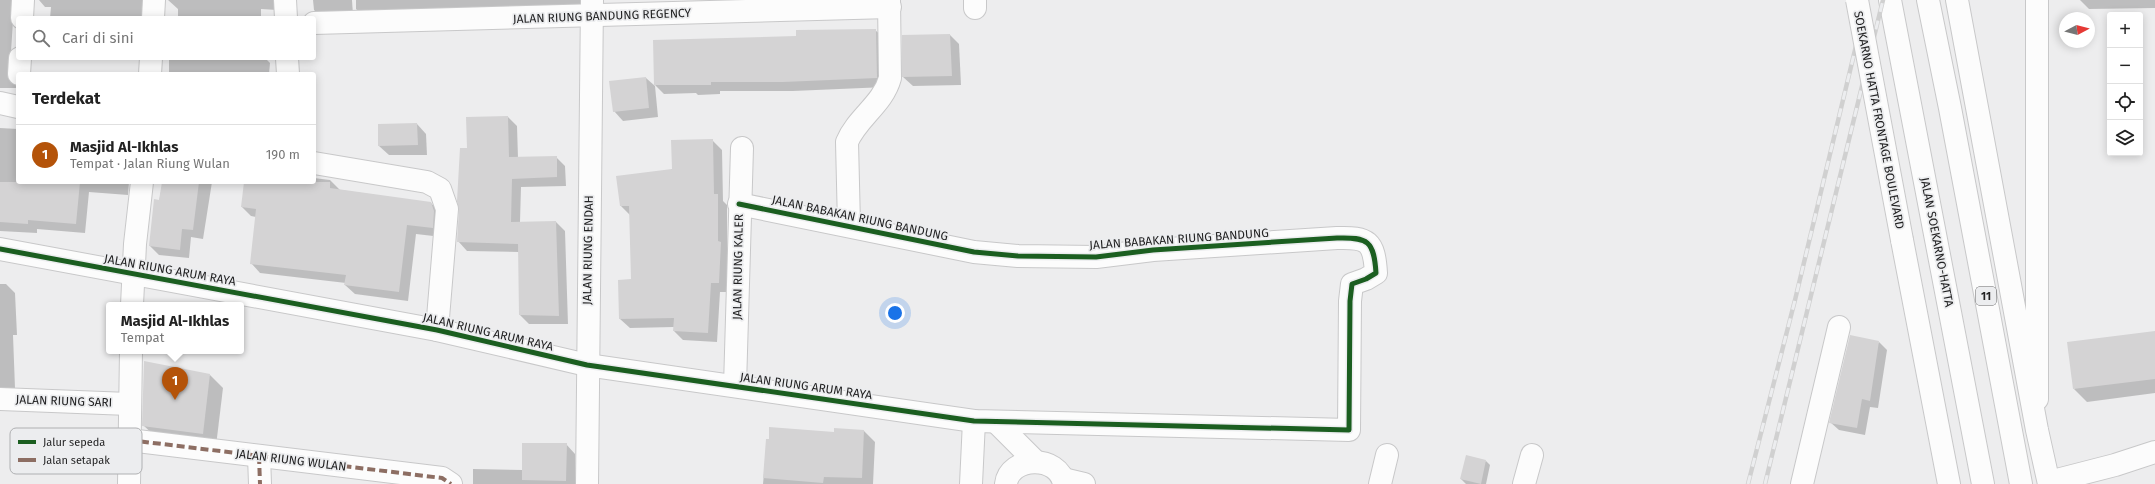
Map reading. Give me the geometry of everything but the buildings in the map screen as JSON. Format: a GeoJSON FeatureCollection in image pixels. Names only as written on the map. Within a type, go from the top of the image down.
{"type":"FeatureCollection","features":[{"type":"Feature","properties":{"kind":"main road"},"geometry":{"type":"LineString","coordinates":[[22,16],[23,0]]}},
{"type":"Feature","properties":{"kind":"main road"},"geometry":{"type":"LineString","coordinates":[[153,16],[154,0]]}},
{"type":"Feature","properties":{"kind":"main road"},"geometry":{"type":"LineString","coordinates":[[285,0],[286,16]]}},
{"type":"Feature","properties":{"kind":"main road","name":"SOEKARNO HATTA FRONTAGE BOULEVARD"},"geometry":{"type":"LineString","coordinates":[[1856,0],[1949,484]]}},
{"type":"Feature","properties":{"kind":"main road","name":"JALAN SOEKARNO-HATTA"},"geometry":{"type":"LineString","coordinates":[[1890,0],[1927,185],[1983,484]]}},
{"type":"Feature","properties":{"kind":"main road","name":"11"},"geometry":{"type":"LineString","coordinates":[[1928,0],[1950,108],[2021,484]]}},
{"type":"Feature","properties":{"kind":"main road"},"geometry":{"type":"LineString","coordinates":[[1957,0],[2037,430],[2049,483],[2115,465],[2155,452]]}},
{"type":"Feature","properties":{"kind":"main road"},"geometry":{"type":"LineString","coordinates":[[2037,430],[2038,0]]}},
{"type":"Feature","properties":{"kind":"main road"},"geometry":{"type":"LineString","coordinates":[[849,225],[847,142],[852,130],[888,87],[890,78],[889,4]]}},
{"type":"Feature","properties":{"kind":"main road","name":"JALAN RIUNG BANDUNG REGENCY"},"geometry":{"type":"LineString","coordinates":[[316,23],[592,8],[889,4]]}},
{"type":"Feature","properties":{"kind":"main road","name":"JALAN RIUNG ENDAH"},"geometry":{"type":"LineString","coordinates":[[587,484],[587,365],[592,8]]}},
{"type":"Feature","properties":{"kind":"main road"},"geometry":{"type":"LineString","coordinates":[[19,72],[20,60]]}},
{"type":"Feature","properties":{"kind":"main road"},"geometry":{"type":"LineString","coordinates":[[150,72],[151,60]]}},
{"type":"Feature","properties":{"kind":"main road"},"geometry":{"type":"LineString","coordinates":[[287,60],[288,72]]}},
{"type":"Feature","properties":{"kind":"main road","name":"JALAN RIUNG KALER"},"geometry":{"type":"LineString","coordinates":[[735,386],[739,204],[742,148]]}},
{"type":"Feature","properties":{"kind":"main road"},"geometry":{"type":"LineString","coordinates":[[316,163],[427,182],[440,189],[447,210],[437,330]]}},
{"type":"Feature","properties":{"kind":"main road"},"geometry":{"type":"LineString","coordinates":[[132,302],[133,273],[142,184]]}},
{"type":"Feature","properties":{"kind":"main road","name":"JALAN BABAKAN RIUNG BANDUNG"},"geometry":{"type":"LineString","coordinates":[[739,204],[849,225],[974,252],[1018,256],[1096,257],[1153,250],[1337,238],[1357,237],[1366,240],[1371,247],[1375,258],[1376,272],[1366,279],[1352,284],[1350,301],[1349,430],[1274,430]]}},
{"type":"Feature","properties":{"kind":"main road","name":"JALAN RIUNG ARUM RAYA"},"geometry":{"type":"LineString","coordinates":[[0,249],[437,330],[587,365],[974,421],[1274,430]]}},
{"type":"Feature","properties":{"kind":"main road"},"geometry":{"type":"LineString","coordinates":[[1802,484],[1839,327]]}},
{"type":"Feature","properties":{"kind":"main road"},"geometry":{"type":"LineString","coordinates":[[129,428],[131,354]]}},
{"type":"Feature","properties":{"kind":"main road","name":"JALAN RIUNG SARI"},"geometry":{"type":"LineString","coordinates":[[0,399],[129,404]]}},
{"type":"Feature","properties":{"kind":"main road"},"geometry":{"type":"LineString","coordinates":[[971,484],[974,421]]}},
{"type":"Feature","properties":{"kind":"main road"},"geometry":{"type":"LineString","coordinates":[[996,422],[1035,461]]}},
{"type":"Feature","properties":{"kind":"main road","name":"JALAN RIUNG WULAN"},"geometry":{"type":"LineString","coordinates":[[142,442],[442,478],[451,484]]}},
{"type":"Feature","properties":{"kind":"main road"},"geometry":{"type":"LineString","coordinates":[[1380,484],[1387,455]]}},
{"type":"Feature","properties":{"kind":"main road"},"geometry":{"type":"LineString","coordinates":[[259,456],[260,484]]}},
{"type":"Feature","properties":{"kind":"main road"},"geometry":{"type":"LineString","coordinates":[[1524,484],[1532,456]]}},
{"type":"Feature","properties":{"kind":"main road"},"geometry":{"type":"LineString","coordinates":[[1006,484],[1007,480],[1018,466],[1035,461],[1052,465],[1064,481],[1084,484]]}},
{"type":"Feature","properties":{"kind":"railway"},"geometry":{"type":"LineString","coordinates":[[1748,484],[1795,300],[1867,0]]}},
{"type":"Feature","properties":{"kind":"railway"},"geometry":{"type":"LineString","coordinates":[[1765,484],[1883,0]]}},
{"type":"Feature","properties":{"kind":"marked path"},"geometry":{"type":"LineString","coordinates":[[142,442],[442,478],[451,484]]}},
{"type":"Feature","properties":{"kind":"marked path"},"geometry":{"type":"LineString","coordinates":[[259,456],[260,484]]}},
{"type":"Feature","properties":{"kind":"cycle path"},"geometry":{"type":"LineString","coordinates":[[0,249],[437,330],[587,365],[974,421],[1349,430],[1350,301],[1352,284],[1366,279],[1376,273],[1371,248],[1362,240],[1337,238],[1153,250],[1096,257],[1018,256],[974,252],[739,204]]}},
{"type":"Feature","properties":{"kind":"place","name":"Masjid Al-Ikhlas"},"geometry":{"type":"Point","coordinates":[175,400]}}]}
